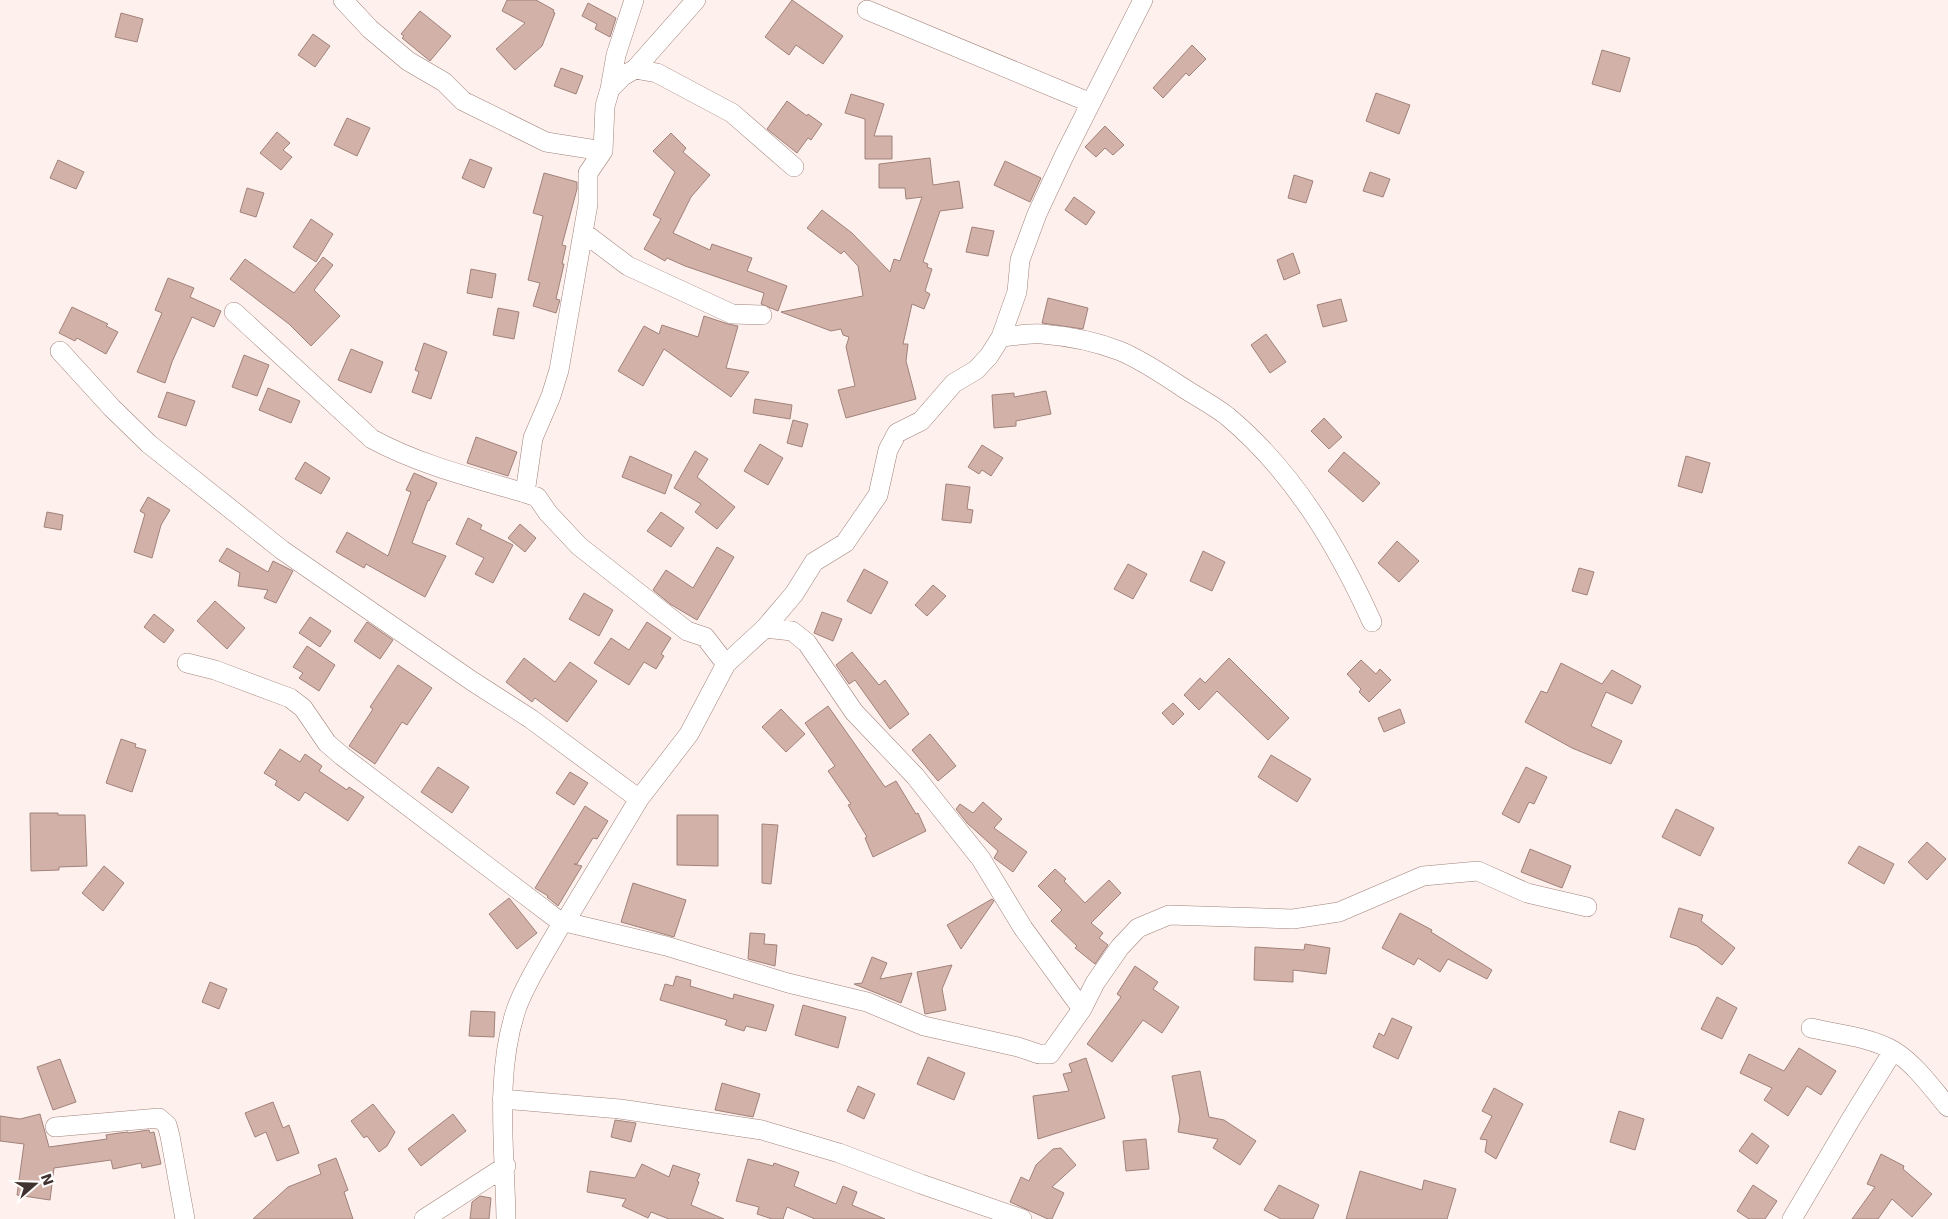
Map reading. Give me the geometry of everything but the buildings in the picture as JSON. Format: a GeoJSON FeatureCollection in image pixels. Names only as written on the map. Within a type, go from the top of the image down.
{"type":"FeatureCollection","features":[{"type":"Feature","properties":{"kind":"street"},"geometry":{"type":"LineString","coordinates":[[343,0],[370,29],[408,61],[444,82],[463,101],[546,142],[603,151]]}},
{"type":"Feature","properties":{"kind":"street"},"geometry":{"type":"LineString","coordinates":[[525,493],[533,438],[551,396],[558,370],[588,204],[588,173],[603,151],[605,106],[616,55],[634,0]]}},
{"type":"Feature","properties":{"kind":"street"},"geometry":{"type":"LineString","coordinates":[[610,89],[623,76],[635,69],[696,0]]}},
{"type":"Feature","properties":{"kind":"street"},"geometry":{"type":"LineString","coordinates":[[506,1219],[506,1166],[502,1099],[510,1030],[528,984],[639,799],[689,734],[726,664],[766,628],[794,594],[814,562],[845,543],[878,495],[888,450],[897,433],[921,421],[954,383],[976,370],[989,356],[1001,337],[1017,292],[1020,260],[1037,214],[1143,0]]}},
{"type":"Feature","properties":{"kind":"street"},"geometry":{"type":"LineString","coordinates":[[867,10],[1091,103]]}},
{"type":"Feature","properties":{"kind":"street"},"geometry":{"type":"LineString","coordinates":[[635,69],[657,73],[732,112],[794,167]]}},
{"type":"Feature","properties":{"kind":"street"},"geometry":{"type":"LineString","coordinates":[[583,232],[628,266],[662,282],[732,314],[762,315]]}},
{"type":"Feature","properties":{"kind":"street"},"geometry":{"type":"LineString","coordinates":[[234,312],[372,439],[405,455],[537,497],[548,513],[580,546],[687,631],[705,637],[726,664]]}},
{"type":"Feature","properties":{"kind":"street"},"geometry":{"type":"LineString","coordinates":[[1001,337],[1041,334],[1080,340],[1119,351],[1148,366],[1225,415],[1250,437],[1286,476],[1318,520],[1351,575],[1372,622]]}},
{"type":"Feature","properties":{"kind":"street"},"geometry":{"type":"LineString","coordinates":[[60,350],[112,408],[149,444],[282,550],[530,720],[639,799]]}},
{"type":"Feature","properties":{"kind":"street"},"geometry":{"type":"LineString","coordinates":[[766,628],[792,631],[806,643],[854,712],[914,776],[981,859],[1023,928],[1082,1009]]}},
{"type":"Feature","properties":{"kind":"street"},"geometry":{"type":"LineString","coordinates":[[187,663],[238,678],[297,702],[327,743],[342,756],[564,922],[666,946],[788,983],[867,1002],[924,1026],[1018,1047],[1039,1054],[1050,1054],[1082,1009],[1100,976],[1120,947],[1138,928],[1168,916],[1293,919],[1339,912],[1423,876],[1478,870],[1527,893],[1587,907]]}},
{"type":"Feature","properties":{"kind":"street"},"geometry":{"type":"LineString","coordinates":[[1811,1028],[1870,1042],[1894,1051],[1914,1068],[1948,1107]]}},
{"type":"Feature","properties":{"kind":"street"},"geometry":{"type":"LineString","coordinates":[[1792,1219],[1894,1051]]}},
{"type":"Feature","properties":{"kind":"street"},"geometry":{"type":"LineString","coordinates":[[502,1099],[629,1110],[762,1130],[839,1153],[1022,1219]]}},
{"type":"Feature","properties":{"kind":"street"},"geometry":{"type":"LineString","coordinates":[[56,1127],[159,1118],[167,1125],[170,1136],[185,1219]]}},
{"type":"Feature","properties":{"kind":"street"},"geometry":{"type":"LineString","coordinates":[[424,1219],[506,1166]]}}]}
